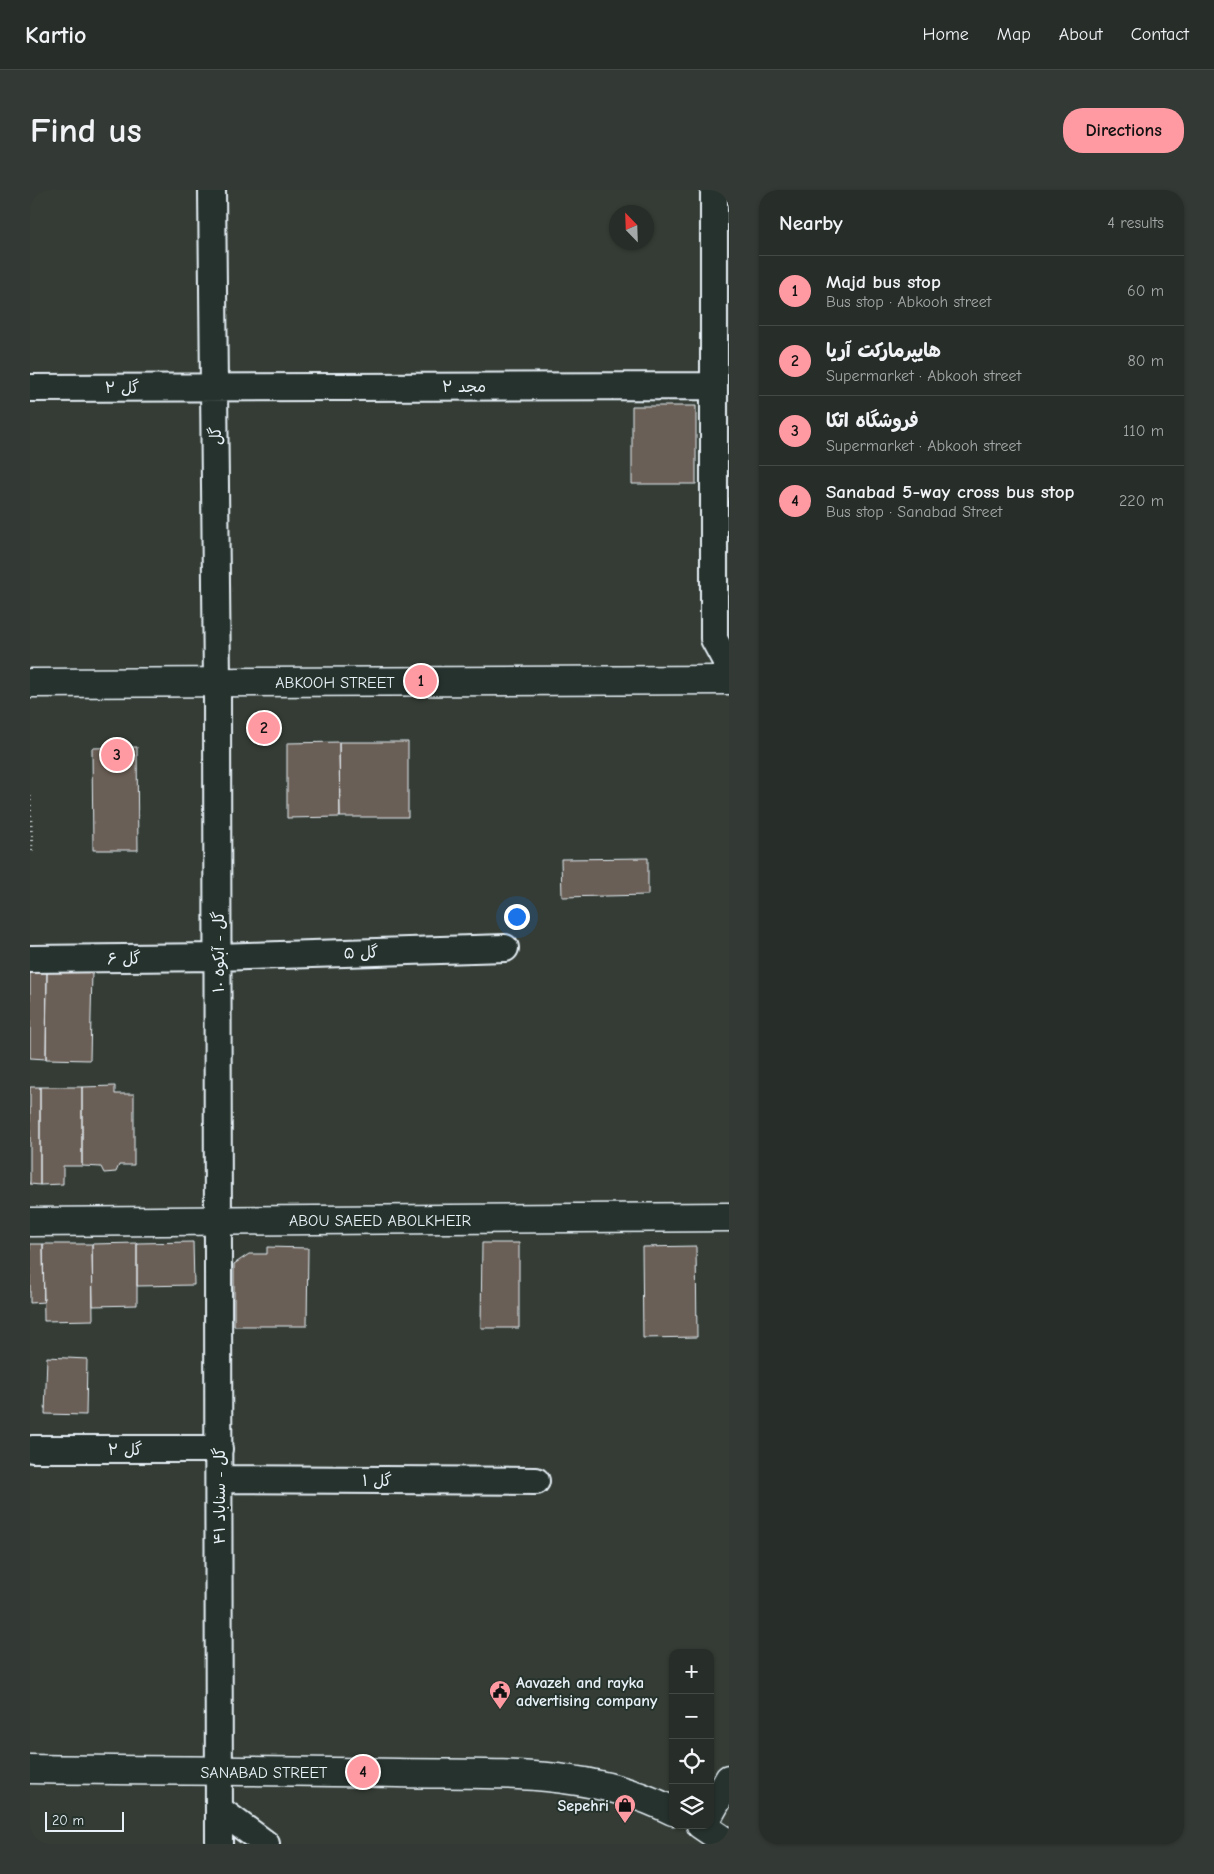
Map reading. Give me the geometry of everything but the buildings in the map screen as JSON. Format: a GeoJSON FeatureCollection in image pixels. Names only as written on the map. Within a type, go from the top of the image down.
{"type":"FeatureCollection","features":[{"type":"Feature","properties":{"kind":"main road","name":"ABKOOH STREET"},"geometry":{"type":"LineString","coordinates":[[30,683],[729,680]]}},
{"type":"Feature","properties":{"kind":"main road","name":"ABOU SAEED ABOLKHEIR"},"geometry":{"type":"LineString","coordinates":[[30,1222],[729,1217]]}},
{"type":"Feature","properties":{"kind":"main road","name":"SANABAD STREET"},"geometry":{"type":"LineString","coordinates":[[30,1769],[363,1772],[558,1777],[617,1788],[669,1809]]}},
{"type":"Feature","properties":{"kind":"main road"},"geometry":{"type":"LineString","coordinates":[[714,1807],[729,1779]]}},
{"type":"Feature","properties":{"kind":"main road"},"geometry":{"type":"LineString","coordinates":[[714,1815],[729,1799]]}},
{"type":"Feature","properties":{"kind":"main road"},"geometry":{"type":"LineString","coordinates":[[714,1821],[729,1816]]}},
{"type":"Feature","properties":{"kind":"main road"},"geometry":{"type":"LineString","coordinates":[[709,1829],[729,1844]]}},
{"type":"Feature","properties":{"kind":"street","name":"گل"},"geometry":{"type":"LineString","coordinates":[[212,190],[217,682]]}},
{"type":"Feature","properties":{"kind":"street"},"geometry":{"type":"LineString","coordinates":[[714,190],[714,639],[729,668]]}},
{"type":"Feature","properties":{"kind":"street","name":"مجد ۲"},"geometry":{"type":"LineString","coordinates":[[214,386],[713,386]]}},
{"type":"Feature","properties":{"kind":"street","name":"گل ۲"},"geometry":{"type":"LineString","coordinates":[[30,388],[214,386]]}},
{"type":"Feature","properties":{"kind":"street","name":"گل - آبکوه ۱۰"},"geometry":{"type":"LineString","coordinates":[[217,682],[218,1221]]}},
{"type":"Feature","properties":{"kind":"street","name":"گل ۵"},"geometry":{"type":"LineString","coordinates":[[218,956],[505,948]]}},
{"type":"Feature","properties":{"kind":"street","name":"گل ۶"},"geometry":{"type":"LineString","coordinates":[[30,959],[218,956]]}},
{"type":"Feature","properties":{"kind":"street","name":"گل - سناباد ۴۱"},"geometry":{"type":"LineString","coordinates":[[218,1221],[219,1844]]}},
{"type":"Feature","properties":{"kind":"street","name":"گل ۲"},"geometry":{"type":"LineString","coordinates":[[32,1449],[219,1449]]}},
{"type":"Feature","properties":{"kind":"street","name":"گل ۱"},"geometry":{"type":"LineString","coordinates":[[218,1479],[536,1481]]}},
{"type":"Feature","properties":{"kind":"street"},"geometry":{"type":"LineString","coordinates":[[220,1810],[266,1844]]}},
{"type":"Feature","properties":{"kind":"path"},"geometry":{"type":"LineString","coordinates":[[30,795],[32,854]]}},
{"type":"Feature","properties":{"kind":"place","name":"Majd bus stop"},"geometry":{"type":"Point","coordinates":[421,681]}},
{"type":"Feature","properties":{"kind":"place","name":"هایپرمارکت آریا"},"geometry":{"type":"Point","coordinates":[264,728]}},
{"type":"Feature","properties":{"kind":"place","name":"فروشگاه اتکا"},"geometry":{"type":"Point","coordinates":[117,755]}},
{"type":"Feature","properties":{"kind":"place","name":"Aavazeh and rayka advertising company"},"geometry":{"type":"Point","coordinates":[500,1710]}},
{"type":"Feature","properties":{"kind":"place","name":"Sanabad 5-way cross bus stop"},"geometry":{"type":"Point","coordinates":[363,1772]}},
{"type":"Feature","properties":{"kind":"place","name":"Sepehri"},"geometry":{"type":"Point","coordinates":[625,1824]}}]}
